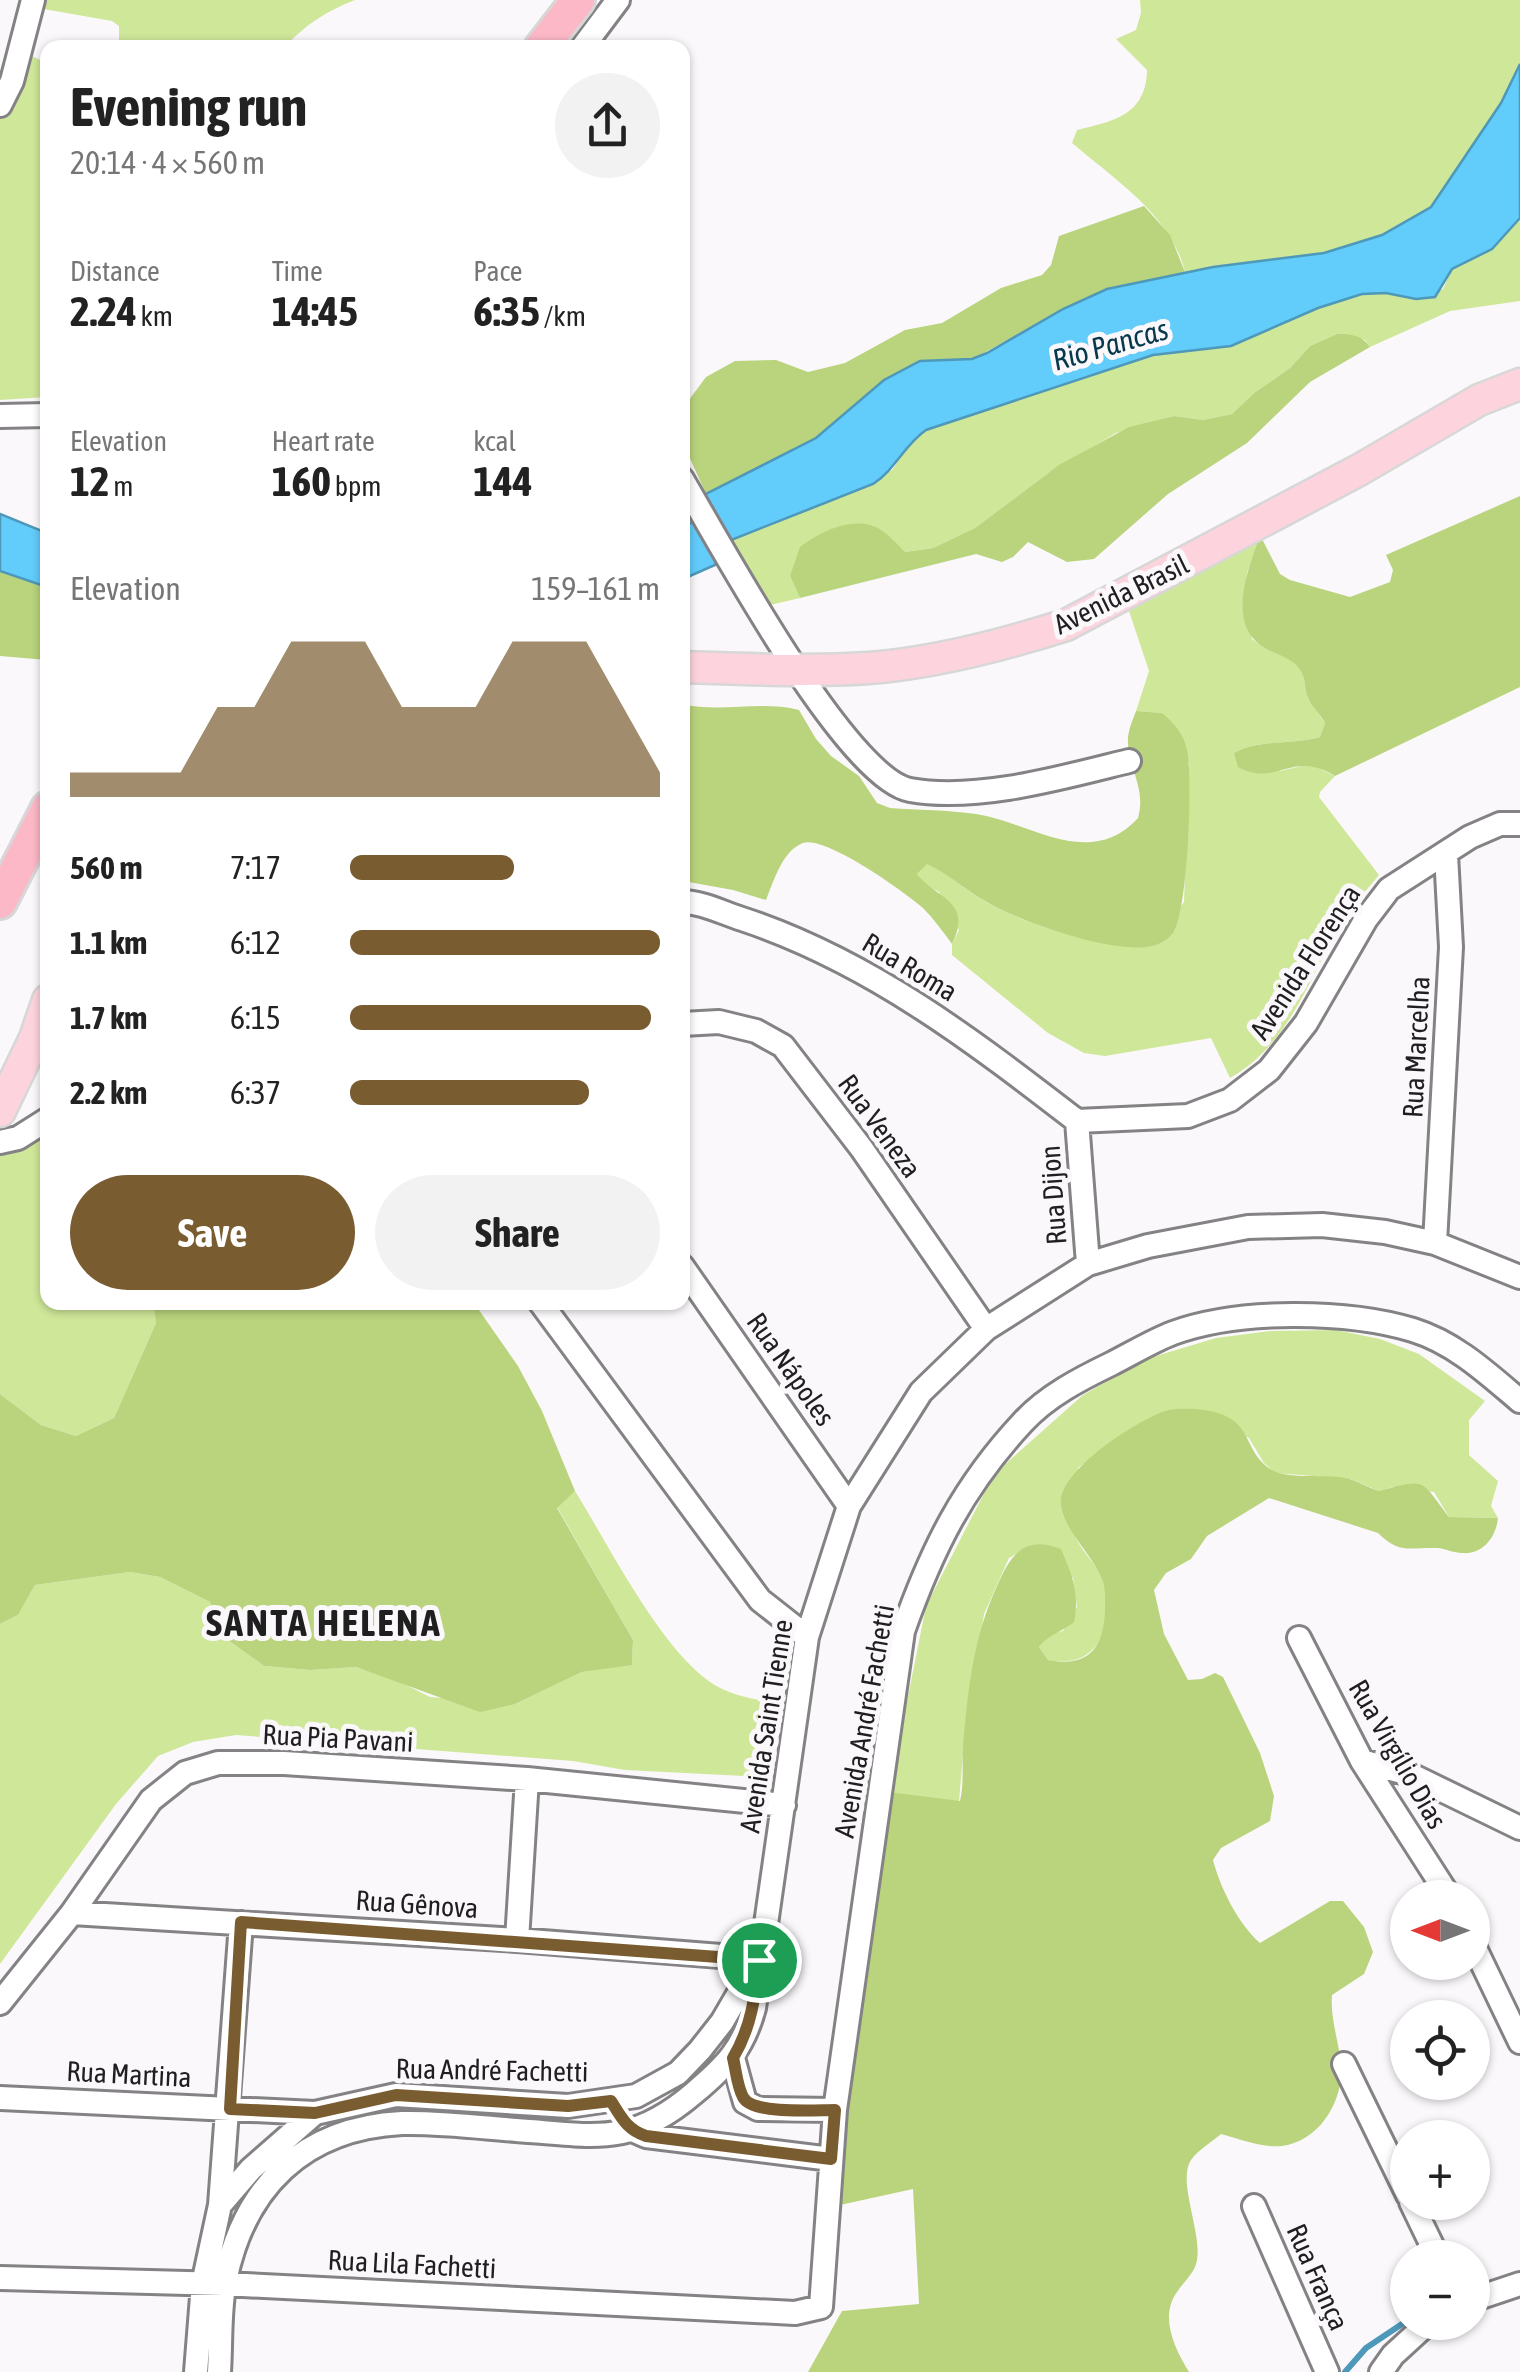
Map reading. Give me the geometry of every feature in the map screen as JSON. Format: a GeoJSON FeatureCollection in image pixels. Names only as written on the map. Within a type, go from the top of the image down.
{"type":"FeatureCollection","features":[{"type":"Feature","properties":{"kind":"highway"},"geometry":{"type":"LineString","coordinates":[[548,40],[578,0]]}},
{"type":"Feature","properties":{"kind":"highway"},"geometry":{"type":"LineString","coordinates":[[0,920],[6,892],[40,824]]}},
{"type":"Feature","properties":{"kind":"main road","name":"Avenida Brasil"},"geometry":{"type":"LineString","coordinates":[[690,666],[872,668],[1018,640],[1066,625],[1359,470],[1479,400],[1520,384]]}},
{"type":"Feature","properties":{"kind":"main road"},"geometry":{"type":"LineString","coordinates":[[0,1111],[40,1023]]}},
{"type":"Feature","properties":{"kind":"main road"},"geometry":{"type":"LineString","coordinates":[[0,1074],[35,1038]]}},
{"type":"Feature","properties":{"kind":"street"},"geometry":{"type":"LineString","coordinates":[[0,106],[12,81],[33,0]]}},
{"type":"Feature","properties":{"kind":"street"},"geometry":{"type":"LineString","coordinates":[[588,40],[618,0]]}},
{"type":"Feature","properties":{"kind":"street"},"geometry":{"type":"LineString","coordinates":[[0,416],[40,415]]}},
{"type":"Feature","properties":{"kind":"street"},"geometry":{"type":"LineString","coordinates":[[690,493],[796,670],[840,729],[884,778],[906,790],[984,790],[1045,782],[1129,761]]}},
{"type":"Feature","properties":{"kind":"street","name":"Avenida Florença"},"geometry":{"type":"LineString","coordinates":[[1077,1121],[1188,1116],[1230,1100],[1269,1070],[1306,1023],[1366,919],[1390,889],[1470,838],[1500,824],[1520,824]]}},
{"type":"Feature","properties":{"kind":"street","name":"Rua Marcelha"},"geometry":{"type":"LineString","coordinates":[[1434,1243],[1451,947],[1446,854]]}},
{"type":"Feature","properties":{"kind":"street","name":"Rua Roma"},"geometry":{"type":"LineString","coordinates":[[690,903],[818,948],[890,986],[976,1043],[1077,1121]]}},
{"type":"Feature","properties":{"kind":"street","name":"Rua Veneza"},"geometry":{"type":"LineString","coordinates":[[690,1024],[719,1022],[756,1030],[782,1046],[862,1150],[986,1329]]}},
{"type":"Feature","properties":{"kind":"street","name":"Rua Dijon"},"geometry":{"type":"LineString","coordinates":[[1077,1121],[1088,1264]]}},
{"type":"Feature","properties":{"kind":"street"},"geometry":{"type":"LineString","coordinates":[[0,1142],[18,1138],[40,1123]]}},
{"type":"Feature","properties":{"kind":"street","name":"Avenida Saint Tienne"},"geometry":{"type":"LineString","coordinates":[[633,2132],[687,2100],[733,2058],[747,2034],[754,2008],[807,1637],[849,1506],[921,1392],[986,1329],[1088,1264],[1148,1246],[1248,1227],[1322,1225],[1385,1232],[1434,1243],[1520,1277]]}},
{"type":"Feature","properties":{"kind":"street","name":"Rua Nápoles"},"geometry":{"type":"LineString","coordinates":[[690,1277],[849,1506]]}},
{"type":"Feature","properties":{"kind":"street"},"geometry":{"type":"LineString","coordinates":[[546,1310],[760,1600],[807,1637]]}},
{"type":"Feature","properties":{"kind":"street","name":"Avenida André Fachetti"},"geometry":{"type":"LineString","coordinates":[[821,2307],[835,2110],[904,1631],[925,1569],[955,1508],[1024,1421],[1066,1388],[1174,1333],[1244,1318],[1308,1315],[1368,1320],[1416,1331],[1468,1357],[1520,1401]]}},
{"type":"Feature","properties":{"kind":"street","name":"Rua Virgílio Dias"},"geometry":{"type":"LineString","coordinates":[[1299,1638],[1362,1760],[1439,1880]]}},
{"type":"Feature","properties":{"kind":"street"},"geometry":{"type":"LineString","coordinates":[[1362,1760],[1410,1774],[1520,1828]]}},
{"type":"Feature","properties":{"kind":"street","name":"Rua Pia Pavani"},"geometry":{"type":"LineString","coordinates":[[0,2003],[72,1913],[151,1800],[184,1773],[218,1763],[284,1763],[527,1779],[784,1805]]}},
{"type":"Feature","properties":{"kind":"street"},"geometry":{"type":"LineString","coordinates":[[518,1940],[527,1779]]}},
{"type":"Feature","properties":{"kind":"street","name":"Rua Gênova"},"geometry":{"type":"LineString","coordinates":[[72,1913],[518,1940],[759,1960]]}},
{"type":"Feature","properties":{"kind":"street"},"geometry":{"type":"LineString","coordinates":[[220,2205],[241,1922]]}},
{"type":"Feature","properties":{"kind":"street","name":"Avenida Saint Tienne"},"geometry":{"type":"LineString","coordinates":[[611,2101],[653,2089],[678,2073],[722,2022],[759,1960]]}},
{"type":"Feature","properties":{"kind":"street"},"geometry":{"type":"LineString","coordinates":[[1490,1980],[1520,2042]]}},
{"type":"Feature","properties":{"kind":"street"},"geometry":{"type":"LineString","coordinates":[[733,2058],[745,2102],[758,2109],[835,2110]]}},
{"type":"Feature","properties":{"kind":"street"},"geometry":{"type":"LineString","coordinates":[[1344,2064],[1390,2158]]}},
{"type":"Feature","properties":{"kind":"street","name":"Rua André Fachetti"},"geometry":{"type":"LineString","coordinates":[[196,2372],[213,2284],[220,2205],[251,2168],[315,2113],[396,2095],[568,2106],[611,2101]]}},
{"type":"Feature","properties":{"kind":"street","name":"Rua Martina"},"geometry":{"type":"LineString","coordinates":[[0,2098],[315,2113]]}},
{"type":"Feature","properties":{"kind":"street"},"geometry":{"type":"LineString","coordinates":[[611,2101],[633,2132],[831,2159]]}},
{"type":"Feature","properties":{"kind":"street","name":"Rua André Fachetti"},"geometry":{"type":"LineString","coordinates":[[219,2372],[213,2284],[247,2212],[265,2186],[300,2152],[339,2135],[402,2123],[596,2136],[633,2132]]}},
{"type":"Feature","properties":{"kind":"street","name":"Rua França"},"geometry":{"type":"LineString","coordinates":[[1254,2206],[1328,2372]]}},
{"type":"Feature","properties":{"kind":"street","name":"Rua Lila Fachetti"},"geometry":{"type":"LineString","coordinates":[[0,2278],[213,2284],[795,2313],[821,2307]]}},
{"type":"Feature","properties":{"kind":"street"},"geometry":{"type":"LineString","coordinates":[[1490,2294],[1520,2284]]}},
{"type":"Feature","properties":{"kind":"street"},"geometry":{"type":"LineString","coordinates":[[1381,2372],[1409,2340]]}},
{"type":"Feature","properties":{"kind":"green space"},"geometry":{"type":"Polygon","coordinates":[[[39,0],[355,0],[316,20],[292,40],[119,40],[119,26],[112,21],[38,8],[39,0]]]}},
{"type":"Feature","properties":{"kind":"green space"},"geometry":{"type":"Polygon","coordinates":[[[1140,0],[1520,0],[1520,64],[1501,103],[1431,207],[1381,235],[1324,253],[1185,272],[1178,252],[1154,216],[1072,143],[1077,130],[1126,114],[1141,97],[1147,70],[1116,39],[1136,30],[1140,0]]]}},
{"type":"Feature","properties":{"kind":"green space"},"geometry":{"type":"Polygon","coordinates":[[[27,54],[40,60],[40,397],[0,400],[0,99],[27,54]]]}},
{"type":"Feature","properties":{"kind":"green space"},"geometry":{"type":"Polygon","coordinates":[[[1144,206],[1170,235],[1185,272],[1107,289],[973,359],[930,360],[816,438],[706,494],[690,459],[690,399],[706,377],[735,361],[776,360],[808,372],[845,363],[905,330],[942,323],[1001,288],[1042,275],[1051,265],[1059,236],[1144,206]]]}},
{"type":"Feature","properties":{"kind":"green space"},"geometry":{"type":"Polygon","coordinates":[[[1520,218],[1520,301],[1450,311],[1370,347],[1365,340],[1337,334],[1310,346],[1290,368],[1232,414],[1203,420],[1173,416],[1116,433],[1047,474],[975,528],[933,548],[905,552],[869,527],[843,528],[790,576],[800,598],[766,606],[730,540],[873,484],[893,469],[910,441],[926,430],[1153,355],[1231,346],[1318,308],[1362,294],[1387,293],[1416,299],[1443,289],[1452,269],[1492,249],[1520,218]]]}},
{"type":"Feature","properties":{"kind":"green space"},"geometry":{"type":"Polygon","coordinates":[[[1337,334],[1356,336],[1370,347],[1310,382],[1247,443],[1168,494],[1094,559],[1067,562],[1028,542],[1002,562],[976,554],[800,598],[790,576],[800,547],[818,535],[839,526],[871,525],[905,552],[933,548],[975,528],[1059,465],[1129,427],[1174,416],[1203,420],[1232,414],[1290,368],[1310,346],[1337,334]]]}},
{"type":"Feature","properties":{"kind":"green space"},"geometry":{"type":"Polygon","coordinates":[[[1520,496],[1520,687],[1335,776],[1307,766],[1263,773],[1238,767],[1234,753],[1254,746],[1320,737],[1325,723],[1309,701],[1299,668],[1260,645],[1245,622],[1244,593],[1260,535],[1280,574],[1350,597],[1390,582],[1393,570],[1386,555],[1520,496]]]}},
{"type":"Feature","properties":{"kind":"green space"},"geometry":{"type":"Polygon","coordinates":[[[1260,535],[1244,596],[1252,639],[1290,659],[1302,670],[1308,699],[1325,723],[1320,737],[1254,746],[1234,753],[1280,771],[1310,764],[1335,776],[1319,797],[1379,875],[1344,919],[1284,1027],[1251,1064],[1230,1078],[1211,1038],[1105,1056],[1084,1053],[1048,1033],[952,955],[959,930],[939,892],[917,874],[927,863],[986,902],[1023,919],[1087,939],[1149,947],[1184,902],[1189,763],[1162,713],[1136,711],[1149,671],[1126,602],[1260,535]]]}},
{"type":"Feature","properties":{"kind":"green space"},"geometry":{"type":"Polygon","coordinates":[[[0,571],[40,585],[40,659],[0,656],[0,571]]]}},
{"type":"Feature","properties":{"kind":"green space"},"geometry":{"type":"Polygon","coordinates":[[[690,705],[799,710],[816,739],[831,756],[859,776],[877,803],[890,808],[976,814],[1079,842],[1100,841],[1138,818],[1139,789],[1128,740],[1136,711],[1162,713],[1184,739],[1189,765],[1186,873],[1173,933],[1154,946],[1110,945],[1041,926],[1000,909],[927,864],[917,874],[956,910],[957,930],[952,944],[923,908],[900,890],[846,856],[814,843],[803,843],[789,853],[766,900],[690,882],[690,705]]]}},
{"type":"Feature","properties":{"kind":"green space"},"geometry":{"type":"Polygon","coordinates":[[[40,1133],[40,1310],[154,1310],[156,1323],[114,1418],[76,1436],[41,1425],[0,1394],[0,1150],[40,1133]]]}},
{"type":"Feature","properties":{"kind":"green space"},"geometry":{"type":"Polygon","coordinates":[[[154,1310],[479,1310],[518,1366],[542,1411],[575,1491],[557,1508],[633,1640],[632,1665],[582,1672],[515,1704],[480,1712],[356,1667],[310,1670],[264,1666],[228,1640],[210,1602],[160,1577],[130,1572],[35,1585],[18,1615],[0,1624],[0,1394],[41,1425],[76,1436],[114,1418],[156,1323],[154,1310]]]}},
{"type":"Feature","properties":{"kind":"green space"},"geometry":{"type":"Polygon","coordinates":[[[1336,1330],[1380,1339],[1419,1354],[1485,1401],[1469,1420],[1469,1455],[1498,1481],[1491,1506],[1498,1518],[1449,1517],[1434,1492],[1393,1487],[1379,1491],[1351,1479],[1275,1473],[1249,1438],[1196,1409],[1180,1409],[1114,1441],[1078,1468],[1073,1530],[1102,1577],[1106,1600],[1104,1630],[1091,1652],[1065,1661],[1048,1660],[1039,1647],[1048,1635],[1063,1631],[1077,1607],[1073,1578],[1032,1545],[1009,1558],[984,1614],[959,1802],[889,1792],[926,1606],[994,1474],[1083,1395],[1146,1359],[1216,1338],[1270,1331],[1336,1330]]]}},
{"type":"Feature","properties":{"kind":"green space"},"geometry":{"type":"Polygon","coordinates":[[[1196,1409],[1230,1418],[1239,1425],[1262,1462],[1279,1473],[1341,1477],[1379,1491],[1415,1483],[1427,1489],[1449,1517],[1498,1518],[1491,1538],[1482,1548],[1462,1553],[1406,1548],[1378,1533],[1269,1498],[1207,1536],[1191,1559],[1166,1573],[1154,1590],[1164,1634],[1188,1680],[1215,1673],[1223,1677],[1260,1753],[1274,1796],[1270,1821],[1221,1848],[1213,1860],[1237,1916],[1260,1943],[1330,1901],[1343,1901],[1364,1927],[1373,1952],[1364,1974],[1332,1995],[1341,2065],[1334,2105],[1318,2127],[1296,2143],[1267,2146],[1221,2134],[1191,2160],[1187,2181],[1197,2260],[1169,2312],[1174,2343],[1189,2372],[808,2372],[842,2311],[919,2304],[913,2189],[840,2205],[837,2160],[868,1976],[889,1792],[960,1801],[967,1705],[977,1645],[997,1586],[1007,1565],[1020,1551],[1037,1544],[1061,1549],[1074,1584],[1074,1622],[1039,1647],[1048,1660],[1074,1661],[1097,1645],[1104,1623],[1104,1586],[1064,1515],[1063,1492],[1084,1463],[1136,1425],[1165,1411],[1196,1409]]]}},
{"type":"Feature","properties":{"kind":"green space"},"geometry":{"type":"Polygon","coordinates":[[[575,1491],[636,1594],[691,1666],[725,1690],[777,1702],[766,1777],[625,1770],[573,1761],[236,1735],[193,1742],[158,1756],[116,1804],[0,1964],[0,1624],[18,1615],[35,1585],[130,1572],[160,1577],[210,1602],[228,1640],[264,1666],[310,1670],[355,1667],[396,1680],[430,1697],[515,1704],[582,1672],[632,1664],[633,1640],[557,1507],[575,1491]]]}},
{"type":"Feature","properties":{"kind":"water","name":"Rio Pancas"},"geometry":{"type":"Polygon","coordinates":[[[1520,64],[1520,218],[1492,249],[1452,269],[1435,297],[1362,294],[1318,308],[1231,346],[1153,355],[926,430],[873,484],[731,540],[715,565],[690,576],[690,523],[706,494],[816,438],[884,380],[920,361],[972,359],[987,353],[1063,309],[1107,289],[1213,267],[1324,253],[1382,235],[1431,207],[1501,103],[1520,64]]]}},
{"type":"Feature","properties":{"kind":"water"},"geometry":{"type":"Polygon","coordinates":[[[0,514],[40,530],[40,585],[0,571],[0,514]]]}},
{"type":"Feature","properties":{"kind":"waterway"},"geometry":{"type":"LineString","coordinates":[[1345,2372],[1366,2348],[1390,2332]]}},
{"type":"Feature","properties":{"kind":"district","name":"SANTA HELENA"},"geometry":{"type":"Point","coordinates":[324,1622]}},
{"type":"Feature","properties":{"kind":"route"},"geometry":{"type":"LineString","coordinates":[[241,1922],[759,1960],[754,2008],[747,2034],[733,2058],[741,2093],[745,2102],[758,2109],[835,2110],[831,2159],[646,2136],[626,2125],[611,2101],[568,2106],[396,2095],[315,2113],[230,2109],[241,1922]]}}]}
